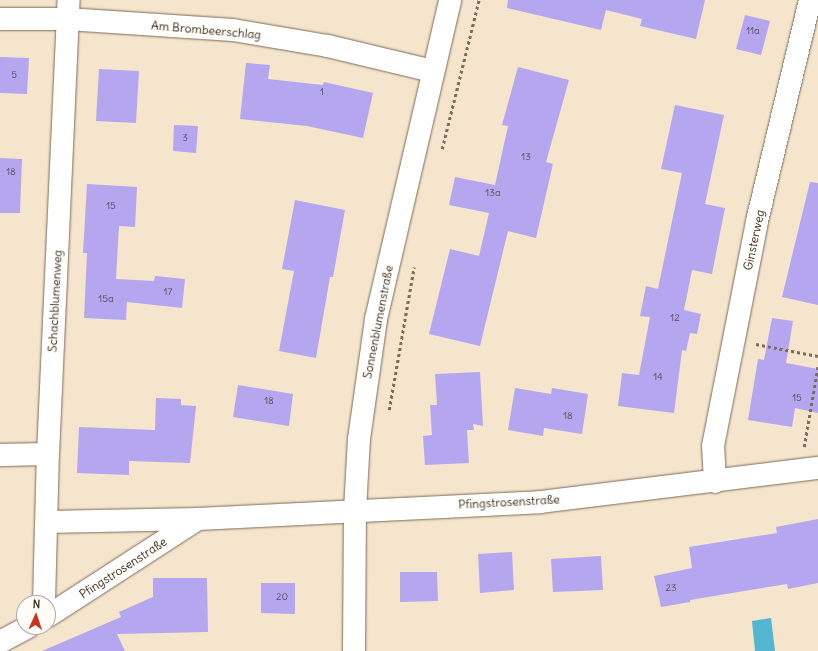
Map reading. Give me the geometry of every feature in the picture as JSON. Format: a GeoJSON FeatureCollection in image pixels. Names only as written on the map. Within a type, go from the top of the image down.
{"type":"FeatureCollection","features":[{"type":"Feature","properties":{"kind":"street","name":"Sonnenblumenstraße"},"geometry":{"type":"LineString","coordinates":[[354,651],[355,510],[359,439],[376,319],[432,71],[450,0]]}},
{"type":"Feature","properties":{"kind":"street","name":"Ginsterweg"},"geometry":{"type":"LineString","coordinates":[[714,482],[713,446],[757,221],[810,0]]}},
{"type":"Feature","properties":{"kind":"street","name":"Am Brombeerschlag"},"geometry":{"type":"LineString","coordinates":[[0,19],[68,10],[233,30],[328,46],[432,71]]}},
{"type":"Feature","properties":{"kind":"street","name":"Schachblumenweg"},"geometry":{"type":"LineString","coordinates":[[44,595],[48,454],[68,10]]}},
{"type":"Feature","properties":{"kind":"street"},"geometry":{"type":"LineString","coordinates":[[0,455],[48,454]]}},
{"type":"Feature","properties":{"kind":"street","name":"Pfingstrosenstraße"},"geometry":{"type":"LineString","coordinates":[[47,522],[198,520],[355,510],[540,502],[714,482],[809,469]]}},
{"type":"Feature","properties":{"kind":"street","name":"Pfingstrosenstraße"},"geometry":{"type":"LineString","coordinates":[[56,611],[198,520]]}},
{"type":"Feature","properties":{"kind":"street"},"geometry":{"type":"LineString","coordinates":[[0,642],[16,633]]}},
{"type":"Feature","properties":{"kind":"path"},"geometry":{"type":"LineString","coordinates":[[441,153],[479,0]]}},
{"type":"Feature","properties":{"kind":"path"},"geometry":{"type":"LineString","coordinates":[[388,418],[416,259]]}},
{"type":"Feature","properties":{"kind":"path"},"geometry":{"type":"LineString","coordinates":[[734,340],[818,356]]}},
{"type":"Feature","properties":{"kind":"path"},"geometry":{"type":"LineString","coordinates":[[809,469],[818,365]]}},
{"type":"Feature","properties":{"kind":"water"},"geometry":{"type":"Polygon","coordinates":[[[771,618],[775,651],[755,651],[752,621],[771,618]]]}},
{"type":"Feature","properties":{"kind":"building"},"geometry":{"type":"Polygon","coordinates":[[[508,0],[705,0],[696,39],[640,26],[642,19],[606,10],[601,30],[507,8],[508,0]]]}},
{"type":"Feature","properties":{"kind":"building"},"geometry":{"type":"Polygon","coordinates":[[[745,15],[770,21],[761,55],[736,49],[745,15]]]}},
{"type":"Feature","properties":{"kind":"building"},"geometry":{"type":"Polygon","coordinates":[[[0,57],[29,58],[27,94],[0,93],[0,57]]]}},
{"type":"Feature","properties":{"kind":"building"},"geometry":{"type":"Polygon","coordinates":[[[246,63],[270,65],[268,79],[323,85],[324,82],[373,93],[363,138],[307,126],[240,119],[246,63]]]}},
{"type":"Feature","properties":{"kind":"building"},"geometry":{"type":"Polygon","coordinates":[[[518,67],[569,80],[546,162],[553,164],[536,238],[508,231],[480,346],[429,334],[450,249],[479,256],[489,213],[449,205],[455,177],[495,185],[508,126],[502,125],[518,67]]]}},
{"type":"Feature","properties":{"kind":"building"},"geometry":{"type":"Polygon","coordinates":[[[99,69],[139,71],[136,123],[96,121],[99,69]]]}},
{"type":"Feature","properties":{"kind":"building"},"geometry":{"type":"Polygon","coordinates":[[[675,105],[724,115],[705,204],[725,208],[712,274],[692,270],[684,310],[701,314],[697,334],[690,333],[686,351],[682,350],[674,413],[618,406],[622,373],[639,375],[650,317],[640,316],[646,286],[658,289],[682,173],[661,169],[675,105]]]}},
{"type":"Feature","properties":{"kind":"building"},"geometry":{"type":"Polygon","coordinates":[[[174,125],[198,126],[196,153],[173,151],[174,125]]]}},
{"type":"Feature","properties":{"kind":"building"},"geometry":{"type":"Polygon","coordinates":[[[0,158],[22,159],[20,213],[0,213],[0,158]]]}},
{"type":"Feature","properties":{"kind":"building"},"geometry":{"type":"Polygon","coordinates":[[[810,182],[818,183],[818,305],[782,297],[810,182]]]}},
{"type":"Feature","properties":{"kind":"building"},"geometry":{"type":"Polygon","coordinates":[[[87,184],[137,187],[135,227],[119,226],[116,279],[154,281],[155,276],[185,279],[182,308],[127,302],[126,320],[84,318],[87,253],[83,253],[87,184]]]}},
{"type":"Feature","properties":{"kind":"building"},"geometry":{"type":"Polygon","coordinates":[[[295,200],[345,210],[333,277],[330,277],[316,358],[279,351],[294,271],[282,269],[295,200]]]}},
{"type":"Feature","properties":{"kind":"building"},"geometry":{"type":"Polygon","coordinates":[[[772,318],[793,321],[786,363],[818,369],[818,413],[795,408],[792,427],[748,420],[758,359],[764,360],[772,318]]]}},
{"type":"Feature","properties":{"kind":"building"},"geometry":{"type":"Polygon","coordinates":[[[480,372],[483,426],[473,424],[474,430],[467,430],[469,463],[425,465],[423,436],[432,435],[430,405],[437,405],[435,374],[480,372]]]}},
{"type":"Feature","properties":{"kind":"building"},"geometry":{"type":"Polygon","coordinates":[[[238,385],[293,394],[289,426],[233,417],[238,385]]]}},
{"type":"Feature","properties":{"kind":"building"},"geometry":{"type":"Polygon","coordinates":[[[515,388],[551,394],[552,388],[588,394],[582,434],[544,428],[543,436],[508,430],[515,388]]]}},
{"type":"Feature","properties":{"kind":"building"},"geometry":{"type":"Polygon","coordinates":[[[156,398],[181,399],[181,405],[196,406],[190,463],[129,461],[129,475],[77,473],[79,427],[155,430],[156,398]]]}},
{"type":"Feature","properties":{"kind":"building"},"geometry":{"type":"Polygon","coordinates":[[[818,519],[818,583],[788,589],[787,584],[690,600],[690,602],[661,607],[654,576],[692,568],[689,547],[777,533],[776,527],[818,519]]]}},
{"type":"Feature","properties":{"kind":"building"},"geometry":{"type":"Polygon","coordinates":[[[512,552],[514,590],[480,593],[478,554],[512,552]]]}},
{"type":"Feature","properties":{"kind":"building"},"geometry":{"type":"Polygon","coordinates":[[[601,556],[603,590],[553,592],[551,559],[601,556]]]}},
{"type":"Feature","properties":{"kind":"building"},"geometry":{"type":"Polygon","coordinates":[[[400,572],[437,572],[438,601],[400,602],[400,572]]]}},
{"type":"Feature","properties":{"kind":"building"},"geometry":{"type":"Polygon","coordinates":[[[153,578],[207,578],[208,632],[117,634],[125,651],[42,651],[121,617],[119,612],[153,597],[153,578]]]}},
{"type":"Feature","properties":{"kind":"building"},"geometry":{"type":"Polygon","coordinates":[[[261,583],[295,583],[295,614],[261,613],[261,583]]]}}]}
